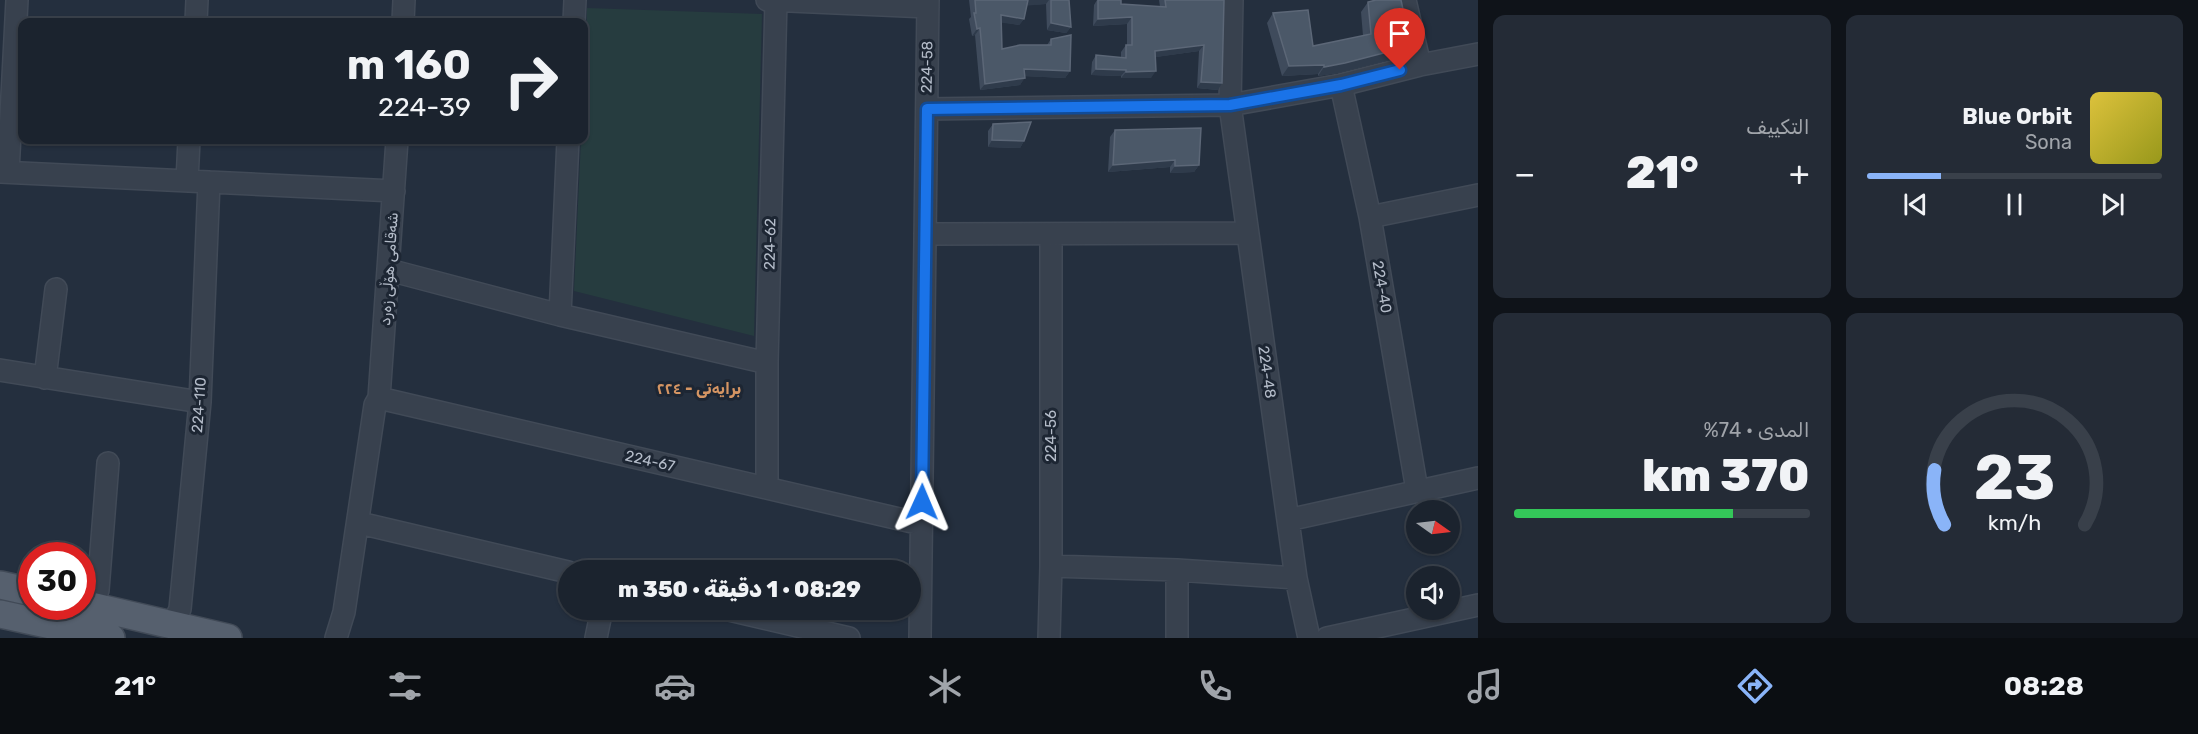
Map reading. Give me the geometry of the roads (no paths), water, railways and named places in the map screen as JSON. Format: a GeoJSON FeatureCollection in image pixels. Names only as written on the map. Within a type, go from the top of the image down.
{"type":"FeatureCollection","features":[{"type":"Feature","properties":{"kind":"main road"},"geometry":{"type":"LineString","coordinates":[[0,585],[18,589]]}},
{"type":"Feature","properties":{"kind":"main road"},"geometry":{"type":"LineString","coordinates":[[96,607],[228,638]]}},
{"type":"Feature","properties":{"kind":"main road"},"geometry":{"type":"LineString","coordinates":[[16,624],[111,638]]}},
{"type":"Feature","properties":{"kind":"street"},"geometry":{"type":"LineString","coordinates":[[17,0],[4,172],[394,191]]}},
{"type":"Feature","properties":{"kind":"street"},"geometry":{"type":"LineString","coordinates":[[196,18],[197,0]]}},
{"type":"Feature","properties":{"kind":"street"},"geometry":{"type":"LineString","coordinates":[[403,18],[404,0]]}},
{"type":"Feature","properties":{"kind":"street"},"geometry":{"type":"LineString","coordinates":[[574,0],[574,18]]}},
{"type":"Feature","properties":{"kind":"street"},"geometry":{"type":"LineString","coordinates":[[767,0],[928,3]]}},
{"type":"Feature","properties":{"kind":"street","name":"224-62"},"geometry":{"type":"LineString","coordinates":[[767,488],[767,363],[776,0]]}},
{"type":"Feature","properties":{"kind":"street","name":"224-48"},"geometry":{"type":"LineString","coordinates":[[1232,0],[1230,105],[1296,578],[1309,638]]}},
{"type":"Feature","properties":{"kind":"street"},"geometry":{"type":"LineString","coordinates":[[1405,0],[1420,65]]}},
{"type":"Feature","properties":{"kind":"street","name":"224-58"},"geometry":{"type":"LineString","coordinates":[[920,638],[928,3]]}},
{"type":"Feature","properties":{"kind":"street"},"geometry":{"type":"LineString","coordinates":[[927,109],[1230,105],[1341,85],[1420,65],[1478,54]]}},
{"type":"Feature","properties":{"kind":"street","name":"224-40"},"geometry":{"type":"LineString","coordinates":[[1341,85],[1370,217],[1417,490]]}},
{"type":"Feature","properties":{"kind":"street"},"geometry":{"type":"LineString","coordinates":[[187,181],[189,144]]}},
{"type":"Feature","properties":{"kind":"street","name":"شەقامی هۆڵی زەرد"},"geometry":{"type":"LineString","coordinates":[[336,638],[344,612],[375,405],[379,398],[397,144]]}},
{"type":"Feature","properties":{"kind":"street"},"geometry":{"type":"LineString","coordinates":[[560,315],[568,144]]}},
{"type":"Feature","properties":{"kind":"street","name":"224-110"},"geometry":{"type":"LineString","coordinates":[[172,626],[180,609],[200,402],[209,182]]}},
{"type":"Feature","properties":{"kind":"street"},"geometry":{"type":"LineString","coordinates":[[1370,217],[1478,195]]}},
{"type":"Feature","properties":{"kind":"street"},"geometry":{"type":"LineString","coordinates":[[925,234],[1247,233]]}},
{"type":"Feature","properties":{"kind":"street","name":"224-56"},"geometry":{"type":"LineString","coordinates":[[1049,638],[1051,234]]}},
{"type":"Feature","properties":{"kind":"street"},"geometry":{"type":"LineString","coordinates":[[389,270],[560,315],[767,363]]}},
{"type":"Feature","properties":{"kind":"street"},"geometry":{"type":"LineString","coordinates":[[45,378],[56,289]]}},
{"type":"Feature","properties":{"kind":"street"},"geometry":{"type":"LineString","coordinates":[[0,370],[200,402]]}},
{"type":"Feature","properties":{"kind":"street","name":"شەقامی هۆڵی زەرد"},"geometry":{"type":"LineString","coordinates":[[352,638],[383,406],[379,398]]}},
{"type":"Feature","properties":{"kind":"street","name":"224-67"},"geometry":{"type":"LineString","coordinates":[[379,398],[921,524]]}},
{"type":"Feature","properties":{"kind":"street"},"geometry":{"type":"LineString","coordinates":[[96,593],[108,464]]}},
{"type":"Feature","properties":{"kind":"street"},"geometry":{"type":"LineString","coordinates":[[1288,520],[1478,478]]}},
{"type":"Feature","properties":{"kind":"street"},"geometry":{"type":"LineString","coordinates":[[368,525],[558,570]]}},
{"type":"Feature","properties":{"kind":"street"},"geometry":{"type":"LineString","coordinates":[[1051,566],[1178,570],[1296,578]]}},
{"type":"Feature","properties":{"kind":"street"},"geometry":{"type":"LineString","coordinates":[[1177,638],[1178,570]]}},
{"type":"Feature","properties":{"kind":"street"},"geometry":{"type":"LineString","coordinates":[[1327,638],[1478,605]]}},
{"type":"Feature","properties":{"kind":"street"},"geometry":{"type":"LineString","coordinates":[[596,638],[600,620]]}},
{"type":"Feature","properties":{"kind":"street"},"geometry":{"type":"LineString","coordinates":[[772,620],[849,638]]}},
{"type":"Feature","properties":{"kind":"district","name":"برایەتی - ٢٢٤"},"geometry":{"type":"Point","coordinates":[699,388]}}]}
